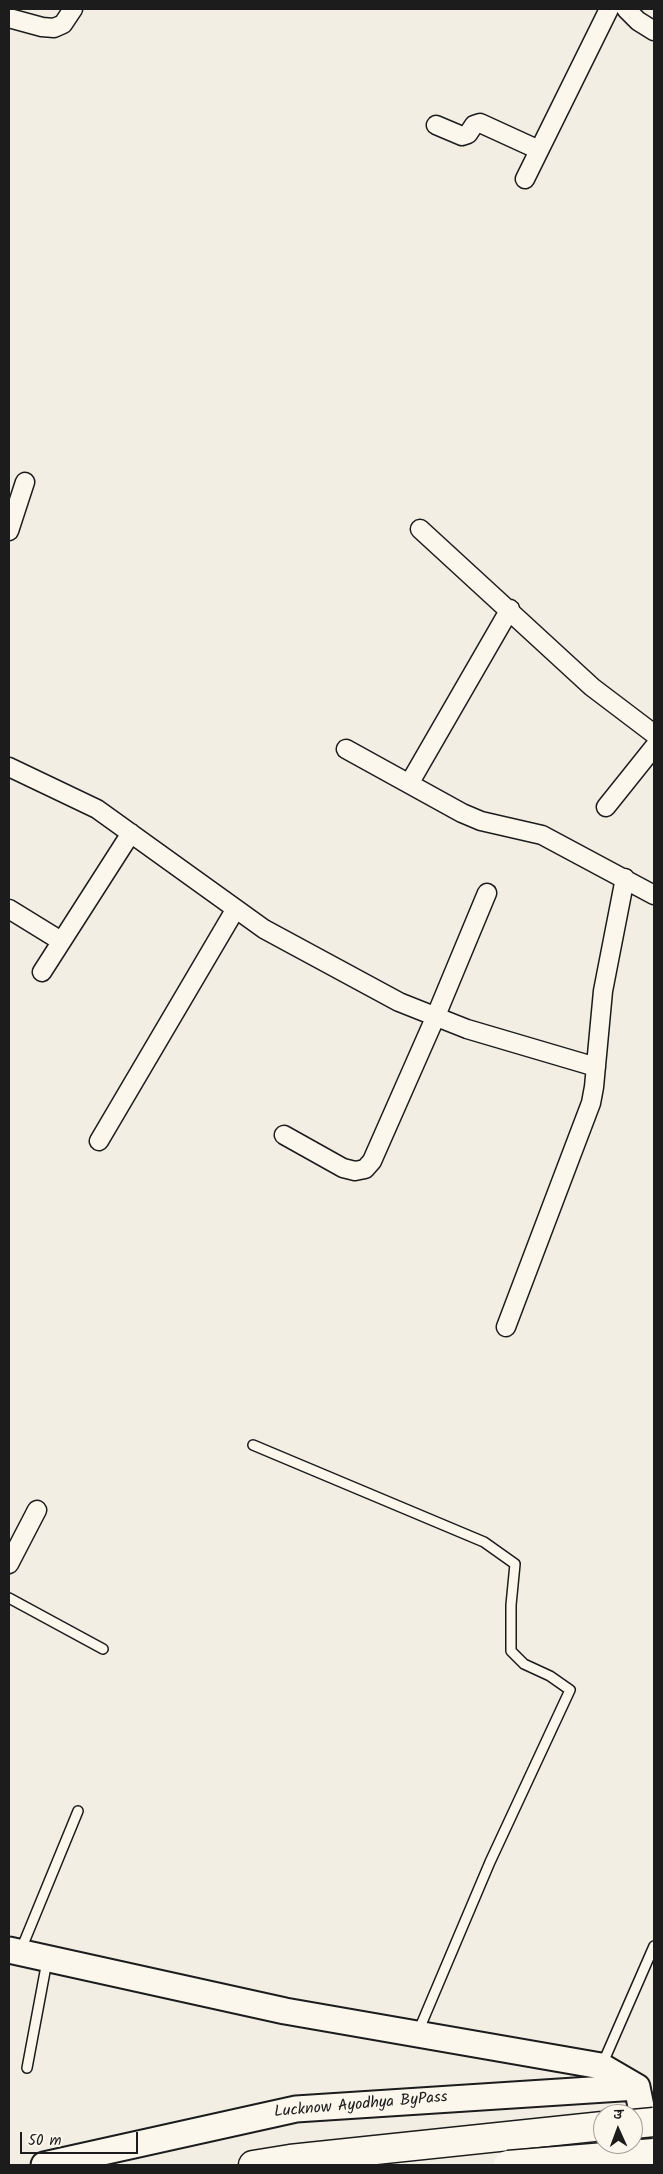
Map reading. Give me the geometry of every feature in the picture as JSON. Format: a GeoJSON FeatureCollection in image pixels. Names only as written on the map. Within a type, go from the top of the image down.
{"type":"FeatureCollection","features":[{"type":"Feature","properties":{"kind":"highway"},"geometry":{"type":"LineString","coordinates":[[253,2165],[328,2154],[593,2127]]}},
{"type":"Feature","properties":{"kind":"highway"},"geometry":{"type":"LineString","coordinates":[[508,2165],[654,2153]]}},
{"type":"Feature","properties":{"kind":"street"},"geometry":{"type":"LineString","coordinates":[[9,18],[42,27],[54,28],[63,24],[73,9]]}},
{"type":"Feature","properties":{"kind":"street"},"geometry":{"type":"LineString","coordinates":[[525,179],[609,9]]}},
{"type":"Feature","properties":{"kind":"street"},"geometry":{"type":"LineString","coordinates":[[626,9],[638,21],[654,31]]}},
{"type":"Feature","properties":{"kind":"street"},"geometry":{"type":"LineString","coordinates":[[436,125],[462,136],[468,134],[474,125],[480,123],[539,150]]}},
{"type":"Feature","properties":{"kind":"street"},"geometry":{"type":"LineString","coordinates":[[9,531],[24,482]]}},
{"type":"Feature","properties":{"kind":"street"},"geometry":{"type":"LineString","coordinates":[[420,529],[510,609],[592,687],[654,734]]}},
{"type":"Feature","properties":{"kind":"street"},"geometry":{"type":"LineString","coordinates":[[409,784],[510,609]]}},
{"type":"Feature","properties":{"kind":"street"},"geometry":{"type":"LineString","coordinates":[[606,807],[654,747]]}},
{"type":"Feature","properties":{"kind":"street"},"geometry":{"type":"LineString","coordinates":[[346,749],[462,814],[482,821],[542,835],[654,895]]}},
{"type":"Feature","properties":{"kind":"street"},"geometry":{"type":"LineString","coordinates":[[9,766],[97,809],[234,910],[316,958],[399,1002],[435,1018],[596,1067]]}},
{"type":"Feature","properties":{"kind":"street"},"geometry":{"type":"LineString","coordinates":[[42,972],[131,833]]}},
{"type":"Feature","properties":{"kind":"street"},"geometry":{"type":"LineString","coordinates":[[506,1326],[591,1103],[603,991],[625,878]]}},
{"type":"Feature","properties":{"kind":"street"},"geometry":{"type":"LineString","coordinates":[[284,1135],[343,1168],[355,1171],[365,1170],[372,1161],[435,1018],[487,893]]}},
{"type":"Feature","properties":{"kind":"street"},"geometry":{"type":"LineString","coordinates":[[9,909],[61,941]]}},
{"type":"Feature","properties":{"kind":"street"},"geometry":{"type":"LineString","coordinates":[[99,1142],[234,910]]}},
{"type":"Feature","properties":{"kind":"street"},"geometry":{"type":"LineString","coordinates":[[9,1564],[37,1510]]}},
{"type":"Feature","properties":{"kind":"street"},"geometry":{"type":"LineString","coordinates":[[14,1951],[285,2011],[601,2066],[646,2086],[653,2165]]}},
{"type":"Feature","properties":{"kind":"street","name":"Lucknow Ayodhya ByPass"},"geometry":{"type":"LineString","coordinates":[[44,2165],[296,2108],[646,2086]]}},
{"type":"Feature","properties":{"kind":"lane"},"geometry":{"type":"LineString","coordinates":[[254,1445],[484,1542],[515,1564],[511,1605],[511,1651],[524,1664],[550,1676],[570,1690],[490,1862],[417,2034]]}},
{"type":"Feature","properties":{"kind":"lane"},"geometry":{"type":"LineString","coordinates":[[9,1598],[103,1649]]}},
{"type":"Feature","properties":{"kind":"lane"},"geometry":{"type":"LineString","coordinates":[[14,1951],[78,1811]]}},
{"type":"Feature","properties":{"kind":"lane"},"geometry":{"type":"LineString","coordinates":[[601,2066],[654,1946]]}},
{"type":"Feature","properties":{"kind":"lane"},"geometry":{"type":"LineString","coordinates":[[27,2068],[47,1959]]}}]}
